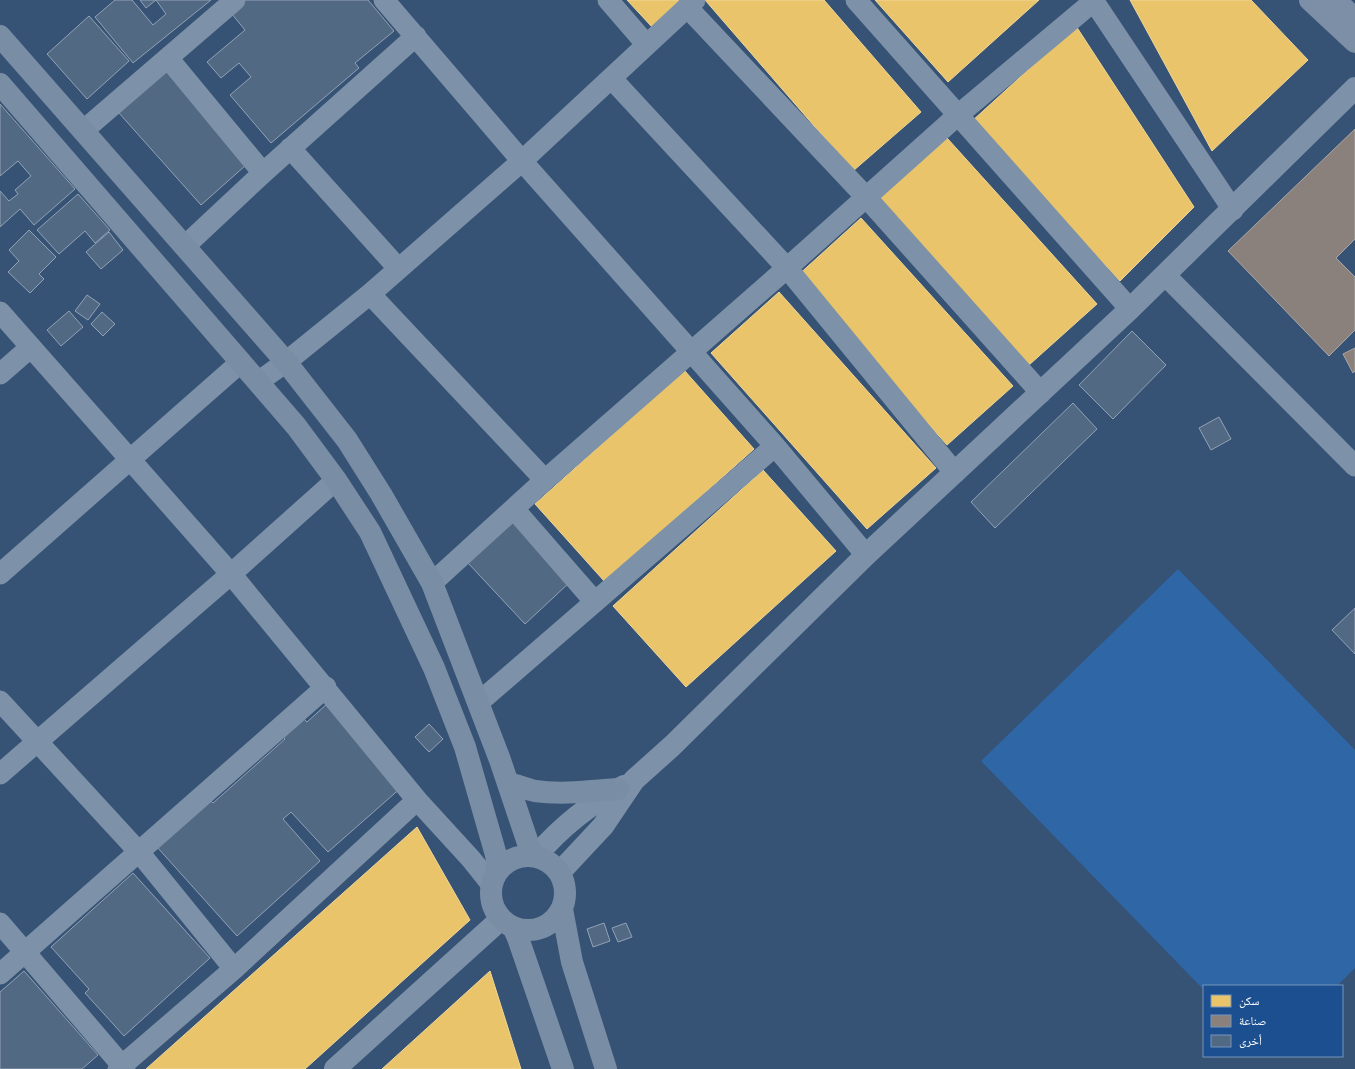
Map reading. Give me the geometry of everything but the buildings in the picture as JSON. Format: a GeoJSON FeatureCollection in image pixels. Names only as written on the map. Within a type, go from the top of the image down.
{"type":"FeatureCollection","features":[{"type":"Feature","properties":{"kind":"main road"},"geometry":{"type":"LineString","coordinates":[[1310,0],[1355,42]]}},
{"type":"Feature","properties":{"kind":"main road"},"geometry":{"type":"LineString","coordinates":[[1335,0],[1355,19]]}},
{"type":"Feature","properties":{"kind":"main road"},"geometry":{"type":"LineString","coordinates":[[0,36],[286,362],[348,440],[432,583],[534,856]]}},
{"type":"Feature","properties":{"kind":"main road"},"geometry":{"type":"LineString","coordinates":[[0,84],[296,426],[336,480],[370,532],[434,668],[465,747],[496,855],[492,903],[518,938],[563,1069]]}},
{"type":"Feature","properties":{"kind":"main road"},"geometry":{"type":"LineString","coordinates":[[508,783],[535,791],[556,792],[572,792],[626,785]]}},
{"type":"Feature","properties":{"kind":"main road"},"geometry":{"type":"LineString","coordinates":[[495,877],[513,858],[534,856],[549,862],[560,872],[565,884],[566,897],[562,909],[553,921],[541,928],[527,930],[507,923]]}},
{"type":"Feature","properties":{"kind":"main road"},"geometry":{"type":"LineString","coordinates":[[562,909],[572,962],[606,1069]]}},
{"type":"Feature","properties":{"kind":"street"},"geometry":{"type":"LineString","coordinates":[[84,130],[235,0]]}},
{"type":"Feature","properties":{"kind":"street"},"geometry":{"type":"LineString","coordinates":[[384,0],[522,161],[775,446],[866,555]]}},
{"type":"Feature","properties":{"kind":"street"},"geometry":{"type":"LineString","coordinates":[[608,0],[646,44]]}},
{"type":"Feature","properties":{"kind":"street"},"geometry":{"type":"LineString","coordinates":[[856,0],[1130,309]]}},
{"type":"Feature","properties":{"kind":"street"},"geometry":{"type":"LineString","coordinates":[[432,583],[545,480],[787,268],[958,115],[1093,0],[1233,210]]}},
{"type":"Feature","properties":{"kind":"street"},"geometry":{"type":"LineString","coordinates":[[258,382],[286,362],[370,294],[522,161],[691,3],[1041,392]]}},
{"type":"Feature","properties":{"kind":"street"},"geometry":{"type":"LineString","coordinates":[[185,246],[290,148],[416,36]]}},
{"type":"Feature","properties":{"kind":"street"},"geometry":{"type":"LineString","coordinates":[[168,58],[263,173]]}},
{"type":"Feature","properties":{"kind":"street"},"geometry":{"type":"LineString","coordinates":[[611,78],[787,268],[955,472]]}},
{"type":"Feature","properties":{"kind":"street"},"geometry":{"type":"LineString","coordinates":[[534,856],[552,837],[578,816],[626,785],[672,746],[866,555],[1130,309],[1233,210],[1355,88]]}},
{"type":"Feature","properties":{"kind":"street"},"geometry":{"type":"LineString","coordinates":[[290,148],[398,268]]}},
{"type":"Feature","properties":{"kind":"street"},"geometry":{"type":"LineString","coordinates":[[1165,275],[1355,466]]}},
{"type":"Feature","properties":{"kind":"street"},"geometry":{"type":"LineString","coordinates":[[370,294],[545,480]]}},
{"type":"Feature","properties":{"kind":"street"},"geometry":{"type":"LineString","coordinates":[[0,312],[232,574],[417,800],[471,859],[495,877]]}},
{"type":"Feature","properties":{"kind":"street"},"geometry":{"type":"LineString","coordinates":[[0,374],[31,347]]}},
{"type":"Feature","properties":{"kind":"street"},"geometry":{"type":"LineString","coordinates":[[0,574],[241,362]]}},
{"type":"Feature","properties":{"kind":"street"},"geometry":{"type":"LineString","coordinates":[[478,703],[775,446]]}},
{"type":"Feature","properties":{"kind":"street"},"geometry":{"type":"LineString","coordinates":[[0,774],[232,574],[336,480]]}},
{"type":"Feature","properties":{"kind":"street"},"geometry":{"type":"LineString","coordinates":[[514,509],[595,602]]}},
{"type":"Feature","properties":{"kind":"street"},"geometry":{"type":"LineString","coordinates":[[0,974],[326,687]]}},
{"type":"Feature","properties":{"kind":"street"},"geometry":{"type":"LineString","coordinates":[[0,701],[139,852],[234,968]]}},
{"type":"Feature","properties":{"kind":"street"},"geometry":{"type":"LineString","coordinates":[[560,872],[603,826],[626,785]]}},
{"type":"Feature","properties":{"kind":"street"},"geometry":{"type":"LineString","coordinates":[[0,924],[122,1068],[234,968],[417,800]]}},
{"type":"Feature","properties":{"kind":"street"},"geometry":{"type":"LineString","coordinates":[[335,1069],[507,923]]}},
{"type":"Feature","properties":{"kind":"shaded area"},"geometry":{"type":"Polygon","coordinates":[[[1178,569],[1355,750],[1355,968],[1338,985],[1203,985],[1203,989],[981,761],[1178,569]]]}}]}
